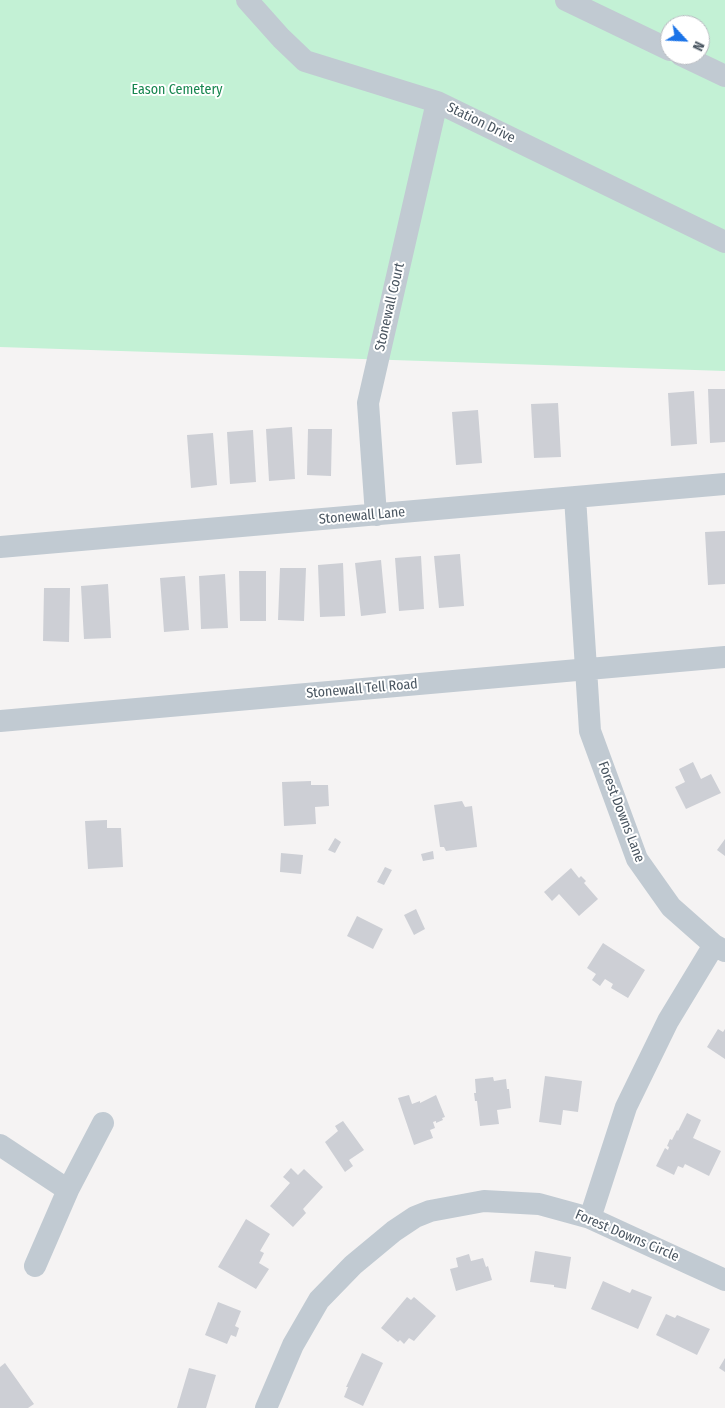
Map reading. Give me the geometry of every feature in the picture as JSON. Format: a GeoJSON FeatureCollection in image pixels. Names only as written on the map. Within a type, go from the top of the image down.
{"type":"FeatureCollection","features":[{"type":"Feature","properties":{"kind":"street","name":"Station Drive"},"geometry":{"type":"LineString","coordinates":[[248,0],[305,61],[437,102],[725,242]]}},
{"type":"Feature","properties":{"kind":"street"},"geometry":{"type":"LineString","coordinates":[[566,0],[660,45]]}},
{"type":"Feature","properties":{"kind":"street"},"geometry":{"type":"LineString","coordinates":[[702,65],[725,76]]}},
{"type":"Feature","properties":{"kind":"street","name":"Stonewall Court"},"geometry":{"type":"LineString","coordinates":[[376,515],[368,403],[437,102]]}},
{"type":"Feature","properties":{"kind":"street","name":"Stonewall Lane"},"geometry":{"type":"LineString","coordinates":[[0,547],[725,484]]}},
{"type":"Feature","properties":{"kind":"street","name":"Forest Downs Lane"},"geometry":{"type":"LineString","coordinates":[[575,497],[590,731],[637,859],[671,907],[720,948]]}},
{"type":"Feature","properties":{"kind":"street","name":"Stonewall Tell Road"},"geometry":{"type":"LineString","coordinates":[[0,722],[725,658]]}},
{"type":"Feature","properties":{"kind":"street"},"geometry":{"type":"LineString","coordinates":[[590,1218],[626,1107],[668,1021],[720,948]]}},
{"type":"Feature","properties":{"kind":"street"},"geometry":{"type":"LineString","coordinates":[[35,1266],[68,1190],[103,1123]]}},
{"type":"Feature","properties":{"kind":"street"},"geometry":{"type":"LineString","coordinates":[[0,1145],[68,1190]]}},
{"type":"Feature","properties":{"kind":"street","name":"Forest Downs Circle"},"geometry":{"type":"LineString","coordinates":[[266,1408],[293,1345],[319,1300],[353,1265],[394,1231],[415,1217],[430,1211],[484,1201],[539,1204],[590,1218],[725,1280]]}},
{"type":"Feature","properties":{"kind":"green space","name":"Eason Cemetery"},"geometry":{"type":"Polygon","coordinates":[[[0,0],[725,0],[725,371],[0,347],[0,0]]]}},
{"type":"Feature","properties":{"kind":"building"},"geometry":{"type":"Polygon","coordinates":[[[708,389],[725,389],[725,442],[710,443],[708,389]]]}},
{"type":"Feature","properties":{"kind":"building"},"geometry":{"type":"Polygon","coordinates":[[[694,391],[697,444],[671,446],[668,393],[694,391]]]}},
{"type":"Feature","properties":{"kind":"building"},"geometry":{"type":"Polygon","coordinates":[[[558,403],[561,457],[534,458],[531,404],[558,403]]]}},
{"type":"Feature","properties":{"kind":"building"},"geometry":{"type":"Polygon","coordinates":[[[478,410],[482,463],[456,465],[452,412],[478,410]]]}},
{"type":"Feature","properties":{"kind":"building"},"geometry":{"type":"Polygon","coordinates":[[[292,427],[295,479],[269,481],[266,429],[292,427]]]}},
{"type":"Feature","properties":{"kind":"building"},"geometry":{"type":"Polygon","coordinates":[[[308,429],[332,429],[331,476],[307,475],[308,429]]]}},
{"type":"Feature","properties":{"kind":"building"},"geometry":{"type":"Polygon","coordinates":[[[253,430],[256,482],[230,484],[227,432],[253,430]]]}},
{"type":"Feature","properties":{"kind":"building"},"geometry":{"type":"Polygon","coordinates":[[[213,433],[217,485],[191,488],[187,435],[213,433]]]}},
{"type":"Feature","properties":{"kind":"building"},"geometry":{"type":"Polygon","coordinates":[[[725,531],[725,584],[708,585],[705,532],[725,531]]]}},
{"type":"Feature","properties":{"kind":"building"},"geometry":{"type":"Polygon","coordinates":[[[460,554],[464,606],[439,608],[434,556],[460,554]]]}},
{"type":"Feature","properties":{"kind":"building"},"geometry":{"type":"Polygon","coordinates":[[[421,556],[424,609],[399,611],[395,558],[421,556]]]}},
{"type":"Feature","properties":{"kind":"building"},"geometry":{"type":"Polygon","coordinates":[[[381,560],[386,613],[361,616],[355,563],[381,560]]]}},
{"type":"Feature","properties":{"kind":"building"},"geometry":{"type":"Polygon","coordinates":[[[343,563],[345,616],[320,617],[318,565],[343,563]]]}},
{"type":"Feature","properties":{"kind":"building"},"geometry":{"type":"Polygon","coordinates":[[[280,568],[306,568],[304,621],[278,620],[280,568]]]}},
{"type":"Feature","properties":{"kind":"building"},"geometry":{"type":"Polygon","coordinates":[[[239,571],[266,571],[266,621],[240,621],[239,571]]]}},
{"type":"Feature","properties":{"kind":"building"},"geometry":{"type":"Polygon","coordinates":[[[225,574],[228,628],[201,629],[199,576],[225,574]]]}},
{"type":"Feature","properties":{"kind":"building"},"geometry":{"type":"Polygon","coordinates":[[[185,576],[189,630],[164,632],[160,578],[185,576]]]}},
{"type":"Feature","properties":{"kind":"building"},"geometry":{"type":"Polygon","coordinates":[[[108,584],[111,638],[84,639],[81,586],[108,584]]]}},
{"type":"Feature","properties":{"kind":"building"},"geometry":{"type":"Polygon","coordinates":[[[44,588],[70,588],[69,642],[43,641],[44,588]]]}},
{"type":"Feature","properties":{"kind":"building"},"geometry":{"type":"Polygon","coordinates":[[[693,762],[701,779],[711,774],[721,793],[686,809],[675,787],[685,782],[679,769],[693,762]]]}},
{"type":"Feature","properties":{"kind":"building"},"geometry":{"type":"Polygon","coordinates":[[[311,781],[311,785],[328,785],[329,806],[315,807],[316,824],[284,826],[282,782],[311,781]]]}},
{"type":"Feature","properties":{"kind":"building"},"geometry":{"type":"Polygon","coordinates":[[[462,801],[465,807],[472,806],[477,847],[446,851],[444,847],[440,847],[434,805],[462,801]]]}},
{"type":"Feature","properties":{"kind":"building"},"geometry":{"type":"Polygon","coordinates":[[[107,820],[107,828],[121,828],[123,867],[88,869],[85,821],[107,820]]]}},
{"type":"Feature","properties":{"kind":"building"},"geometry":{"type":"Polygon","coordinates":[[[335,838],[341,842],[335,853],[328,850],[335,838]]]}},
{"type":"Feature","properties":{"kind":"building"},"geometry":{"type":"Polygon","coordinates":[[[725,839],[725,856],[717,850],[725,839]]]}},
{"type":"Feature","properties":{"kind":"building"},"geometry":{"type":"Polygon","coordinates":[[[433,851],[434,859],[423,861],[421,854],[433,851]]]}},
{"type":"Feature","properties":{"kind":"building"},"geometry":{"type":"Polygon","coordinates":[[[281,853],[303,855],[301,874],[280,872],[281,853]]]}},
{"type":"Feature","properties":{"kind":"building"},"geometry":{"type":"Polygon","coordinates":[[[385,867],[392,870],[384,885],[377,882],[385,867]]]}},
{"type":"Feature","properties":{"kind":"building"},"geometry":{"type":"Polygon","coordinates":[[[571,868],[579,878],[581,876],[586,881],[584,883],[598,899],[579,916],[559,894],[552,901],[544,892],[571,868]]]}},
{"type":"Feature","properties":{"kind":"building"},"geometry":{"type":"Polygon","coordinates":[[[416,909],[425,929],[414,935],[404,915],[416,909]]]}},
{"type":"Feature","properties":{"kind":"building"},"geometry":{"type":"Polygon","coordinates":[[[357,916],[383,929],[373,949],[347,936],[357,916]]]}},
{"type":"Feature","properties":{"kind":"building"},"geometry":{"type":"Polygon","coordinates":[[[603,943],[645,970],[628,998],[611,988],[613,984],[605,979],[600,986],[592,980],[596,974],[587,968],[603,943]]]}},
{"type":"Feature","properties":{"kind":"building"},"geometry":{"type":"Polygon","coordinates":[[[718,1029],[723,1032],[725,1029],[725,1059],[707,1047],[718,1029]]]}},
{"type":"Feature","properties":{"kind":"building"},"geometry":{"type":"Polygon","coordinates":[[[545,1076],[582,1081],[578,1112],[563,1110],[561,1125],[539,1122],[545,1076]]]}},
{"type":"Feature","properties":{"kind":"building"},"geometry":{"type":"Polygon","coordinates":[[[493,1077],[494,1081],[506,1079],[511,1108],[497,1110],[499,1124],[480,1126],[477,1101],[475,1101],[474,1093],[476,1093],[475,1079],[493,1077]]]}},
{"type":"Feature","properties":{"kind":"building"},"geometry":{"type":"Polygon","coordinates":[[[409,1095],[412,1104],[420,1101],[420,1103],[436,1095],[445,1117],[436,1123],[436,1121],[433,1122],[435,1128],[430,1130],[433,1138],[414,1145],[398,1098],[409,1095]]]}},
{"type":"Feature","properties":{"kind":"building"},"geometry":{"type":"Polygon","coordinates":[[[687,1113],[701,1120],[693,1138],[721,1151],[709,1176],[685,1164],[683,1168],[678,1166],[674,1175],[656,1166],[665,1148],[668,1150],[669,1147],[667,1146],[670,1139],[672,1140],[678,1131],[687,1113]]]}},
{"type":"Feature","properties":{"kind":"building"},"geometry":{"type":"Polygon","coordinates":[[[343,1121],[364,1150],[349,1160],[353,1166],[345,1172],[325,1142],[338,1131],[335,1126],[343,1121]]]}},
{"type":"Feature","properties":{"kind":"building"},"geometry":{"type":"Polygon","coordinates":[[[291,1168],[298,1175],[304,1169],[323,1187],[303,1209],[306,1213],[293,1227],[270,1206],[290,1183],[283,1177],[291,1168]]]}},
{"type":"Feature","properties":{"kind":"building"},"geometry":{"type":"Polygon","coordinates":[[[246,1219],[270,1234],[260,1251],[264,1253],[259,1263],[269,1269],[256,1289],[218,1267],[246,1219]]]}},
{"type":"Feature","properties":{"kind":"building"},"geometry":{"type":"Polygon","coordinates":[[[535,1251],[571,1257],[566,1289],[554,1287],[554,1285],[530,1282],[535,1251]]]}},
{"type":"Feature","properties":{"kind":"building"},"geometry":{"type":"Polygon","coordinates":[[[469,1254],[471,1261],[483,1258],[486,1267],[488,1266],[492,1280],[456,1291],[450,1269],[458,1267],[456,1258],[469,1254]]]}},
{"type":"Feature","properties":{"kind":"building"},"geometry":{"type":"Polygon","coordinates":[[[603,1281],[630,1293],[632,1289],[652,1297],[638,1329],[591,1309],[603,1281]]]}},
{"type":"Feature","properties":{"kind":"building"},"geometry":{"type":"Polygon","coordinates":[[[407,1297],[411,1300],[414,1297],[436,1316],[414,1341],[409,1338],[404,1344],[400,1340],[398,1342],[381,1328],[407,1297]]]}},
{"type":"Feature","properties":{"kind":"building"},"geometry":{"type":"Polygon","coordinates":[[[218,1302],[241,1311],[235,1326],[239,1328],[236,1337],[231,1335],[227,1344],[205,1335],[218,1302]]]}},
{"type":"Feature","properties":{"kind":"building"},"geometry":{"type":"Polygon","coordinates":[[[666,1314],[675,1318],[677,1315],[710,1329],[697,1355],[656,1335],[666,1314]]]}},
{"type":"Feature","properties":{"kind":"building"},"geometry":{"type":"Polygon","coordinates":[[[362,1353],[383,1363],[363,1406],[344,1397],[348,1387],[346,1387],[362,1353]]]}},
{"type":"Feature","properties":{"kind":"building"},"geometry":{"type":"Polygon","coordinates":[[[725,1358],[725,1372],[719,1368],[725,1358]]]}},
{"type":"Feature","properties":{"kind":"building"},"geometry":{"type":"Polygon","coordinates":[[[5,1363],[34,1404],[28,1408],[0,1408],[0,1367],[5,1363]]]}},
{"type":"Feature","properties":{"kind":"building"},"geometry":{"type":"Polygon","coordinates":[[[189,1368],[216,1375],[206,1408],[177,1408],[189,1368]]]}}]}
